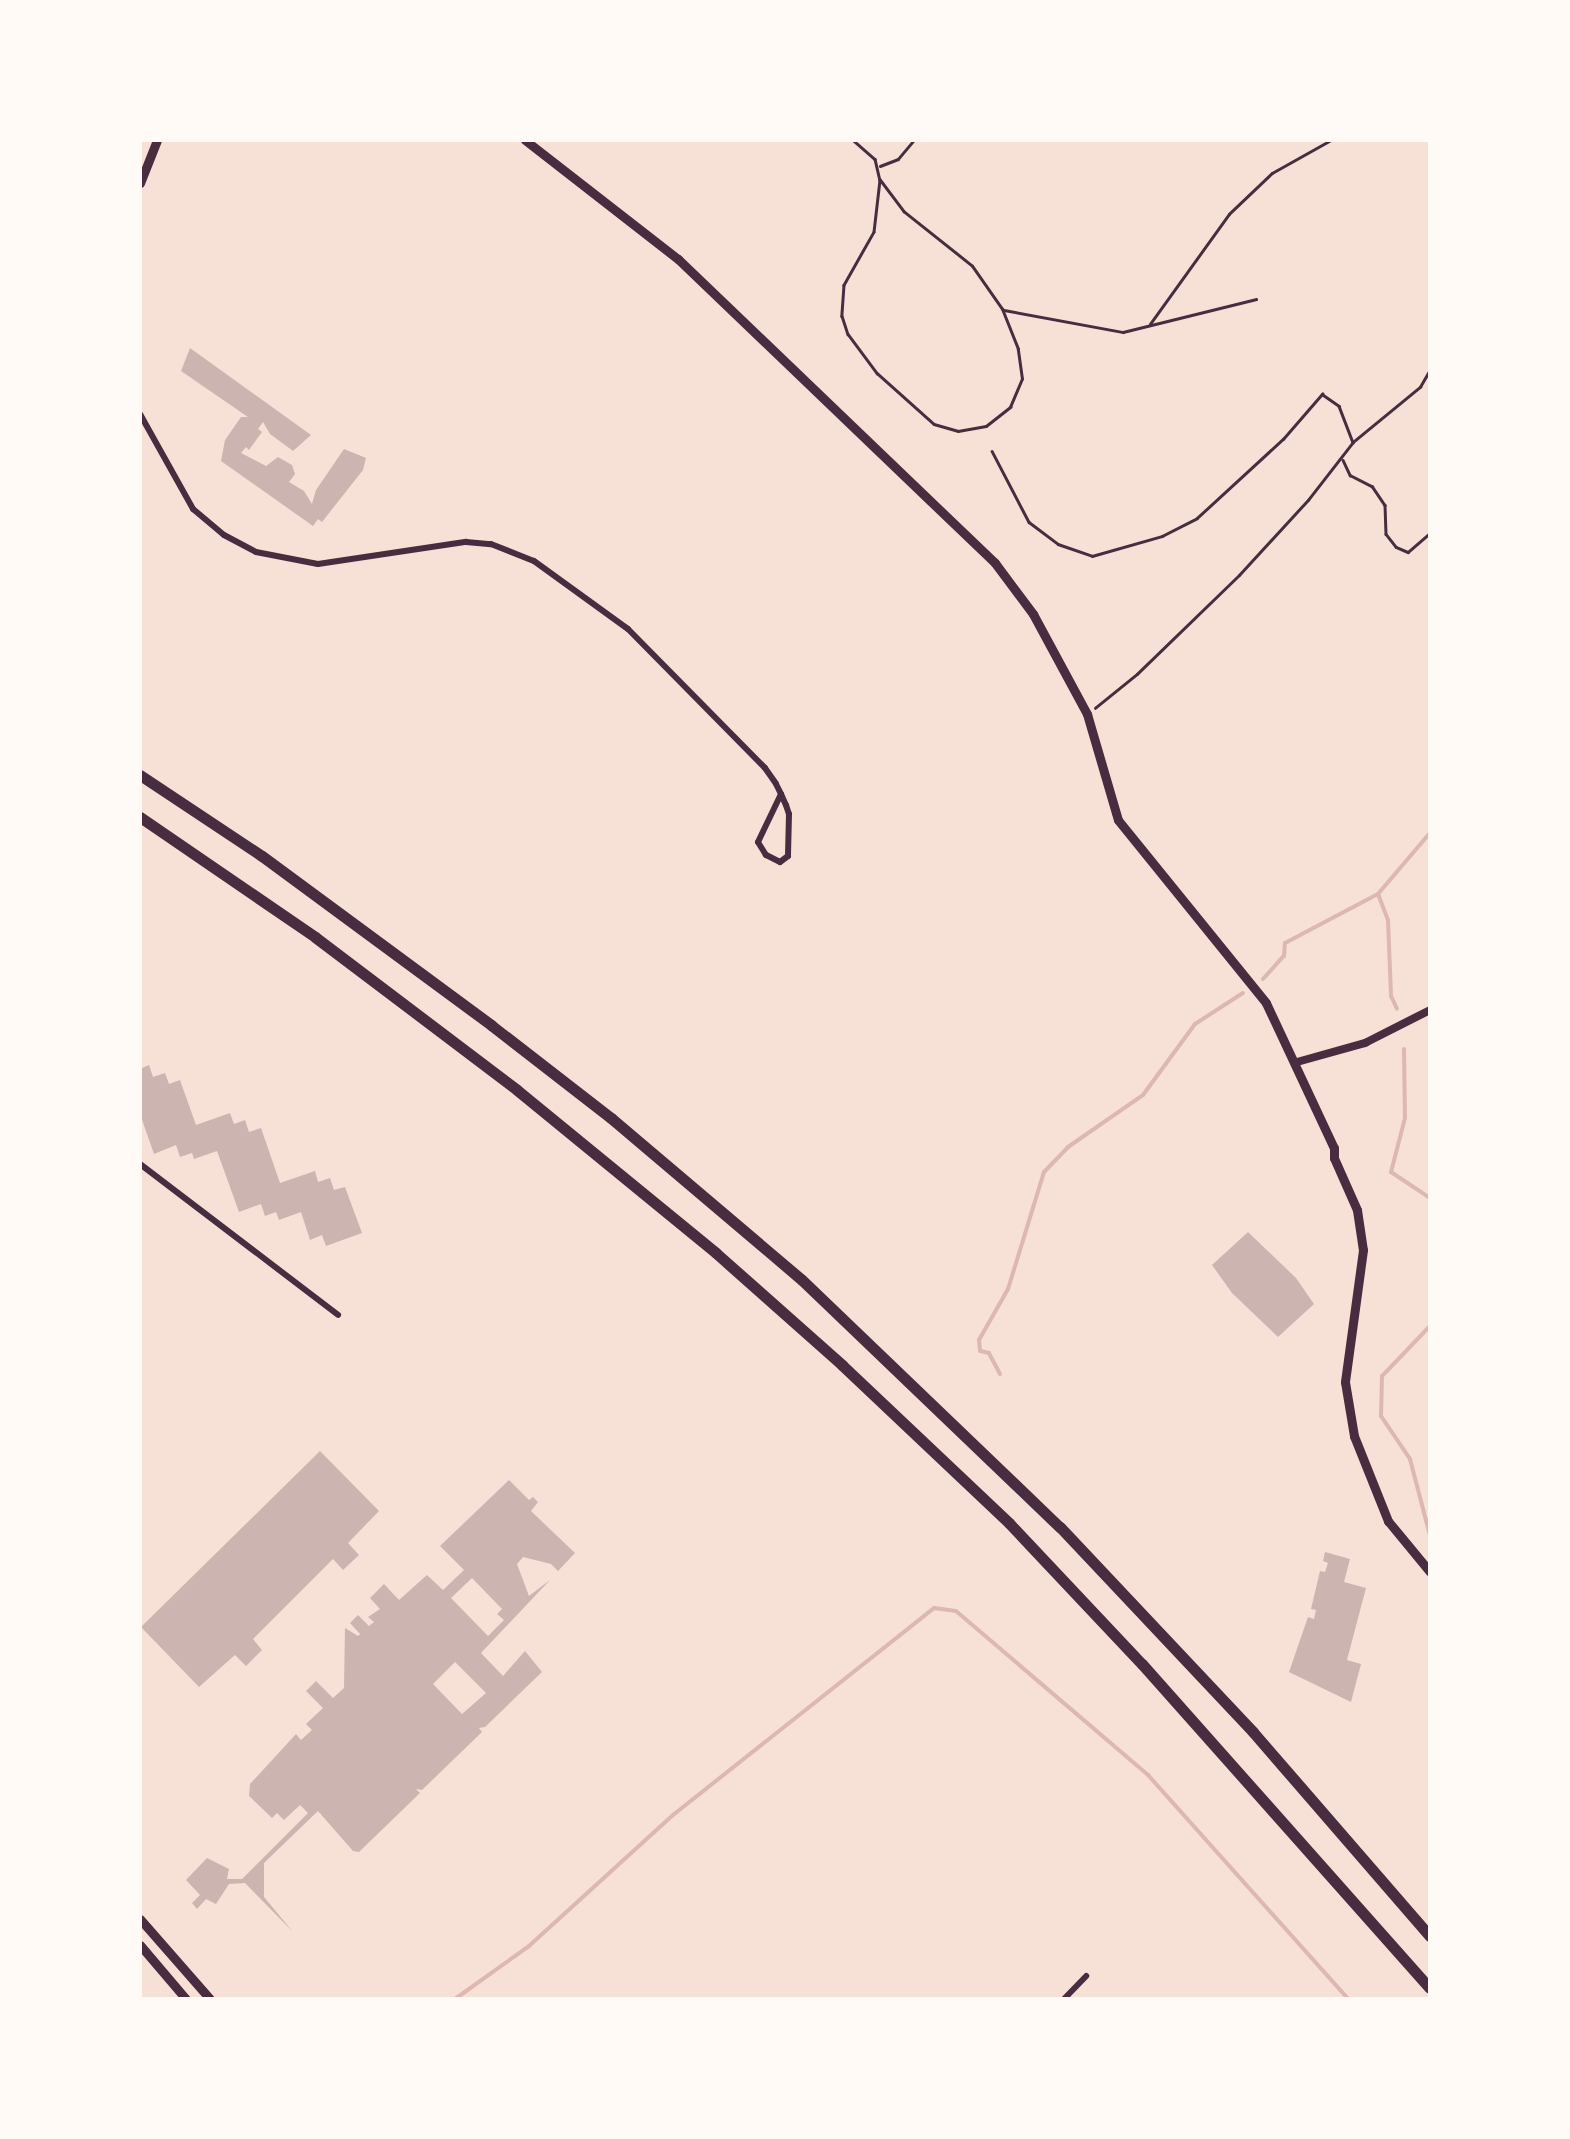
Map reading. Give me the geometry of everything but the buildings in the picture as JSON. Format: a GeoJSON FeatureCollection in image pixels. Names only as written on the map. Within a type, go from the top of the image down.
{"type":"FeatureCollection","features":[{"type":"Feature","properties":{"kind":"highway"},"geometry":{"type":"LineString","coordinates":[[140,775],[262,856],[491,1025],[611,1118],[802,1280],[1060,1527],[1254,1732],[1429,1935]]}},
{"type":"Feature","properties":{"kind":"highway"},"geometry":{"type":"LineString","coordinates":[[140,817],[315,937],[517,1090],[716,1252],[842,1364],[1008,1523],[1131,1652],[1428,1986]]}},
{"type":"Feature","properties":{"kind":"main road"},"geometry":{"type":"LineString","coordinates":[[140,184],[157,140]]}},
{"type":"Feature","properties":{"kind":"main road"},"geometry":{"type":"LineString","coordinates":[[524,140],[678,260],[995,563],[1061,658],[1087,714],[1105,788],[1123,829],[1256,988],[1297,1062],[1361,1228],[1362,1270],[1345,1382],[1354,1436],[1388,1521],[1430,1572]]}},
{"type":"Feature","properties":{"kind":"main road"},"geometry":{"type":"LineString","coordinates":[[140,1919],[210,1999]]}},
{"type":"Feature","properties":{"kind":"main road"},"geometry":{"type":"LineString","coordinates":[[140,1945],[186,1999]]}},
{"type":"Feature","properties":{"kind":"street"},"geometry":{"type":"LineString","coordinates":[[140,414],[186,500],[215,529],[256,552],[318,564],[466,542],[491,544],[534,561],[628,629],[765,768],[781,794],[790,832],[788,856],[780,862],[766,856],[758,842],[781,794]]}},
{"type":"Feature","properties":{"kind":"street"},"geometry":{"type":"LineString","coordinates":[[1297,1062],[1365,1043],[1430,1010]]}},
{"type":"Feature","properties":{"kind":"street"},"geometry":{"type":"LineString","coordinates":[[140,1164],[338,1315]]}},
{"type":"Feature","properties":{"kind":"street"},"geometry":{"type":"LineString","coordinates":[[1064,1999],[1086,1976]]}},
{"type":"Feature","properties":{"kind":"path"},"geometry":{"type":"LineString","coordinates":[[853,140],[879,167],[880,180],[874,232],[852,265],[841,305],[848,334],[877,373],[934,424],[958,432],[986,426],[1010,407],[1022,379],[1018,348],[1002,309],[972,266],[904,212],[880,180]]}},
{"type":"Feature","properties":{"kind":"path"},"geometry":{"type":"LineString","coordinates":[[879,167],[898,159],[914,140]]}},
{"type":"Feature","properties":{"kind":"path"},"geometry":{"type":"LineString","coordinates":[[1150,324],[1204,244],[1272,173],[1331,140]]}},
{"type":"Feature","properties":{"kind":"path"},"geometry":{"type":"LineString","coordinates":[[1002,309],[1123,332],[1256,299]]}},
{"type":"Feature","properties":{"kind":"path"},"geometry":{"type":"LineString","coordinates":[[1087,714],[1137,674],[1239,575],[1353,442],[1408,398],[1430,370]]}},
{"type":"Feature","properties":{"kind":"path"},"geometry":{"type":"LineString","coordinates":[[992,451],[1016,501],[1044,535],[1077,553],[1113,553],[1197,518],[1283,439],[1307,406],[1322,394],[1332,397],[1353,442]]}},
{"type":"Feature","properties":{"kind":"path"},"geometry":{"type":"LineString","coordinates":[[1342,457],[1350,475],[1372,486],[1385,505],[1386,534],[1396,547],[1408,552],[1430,533]]}},
{"type":"Feature","properties":{"kind":"waterway"},"geometry":{"type":"LineString","coordinates":[[1263,979],[1284,956],[1285,943],[1378,894],[1430,833]]}},
{"type":"Feature","properties":{"kind":"waterway"},"geometry":{"type":"LineString","coordinates":[[1378,894],[1388,920],[1391,996],[1397,1009]]}},
{"type":"Feature","properties":{"kind":"waterway"},"geometry":{"type":"LineString","coordinates":[[1000,1374],[989,1353],[980,1351],[979,1340],[1008,1289],[1044,1172],[1068,1147],[1143,1095],[1195,1024],[1243,993]]}},
{"type":"Feature","properties":{"kind":"waterway"},"geometry":{"type":"LineString","coordinates":[[1404,1049],[1405,1118],[1391,1172],[1430,1198]]}},
{"type":"Feature","properties":{"kind":"waterway"},"geometry":{"type":"LineString","coordinates":[[1430,1326],[1382,1376],[1381,1416],[1410,1459],[1430,1536]]}},
{"type":"Feature","properties":{"kind":"waterway"},"geometry":{"type":"LineString","coordinates":[[455,1999],[529,1946],[673,1815],[934,1608],[956,1611],[1148,1775],[1348,1999]]}}]}
